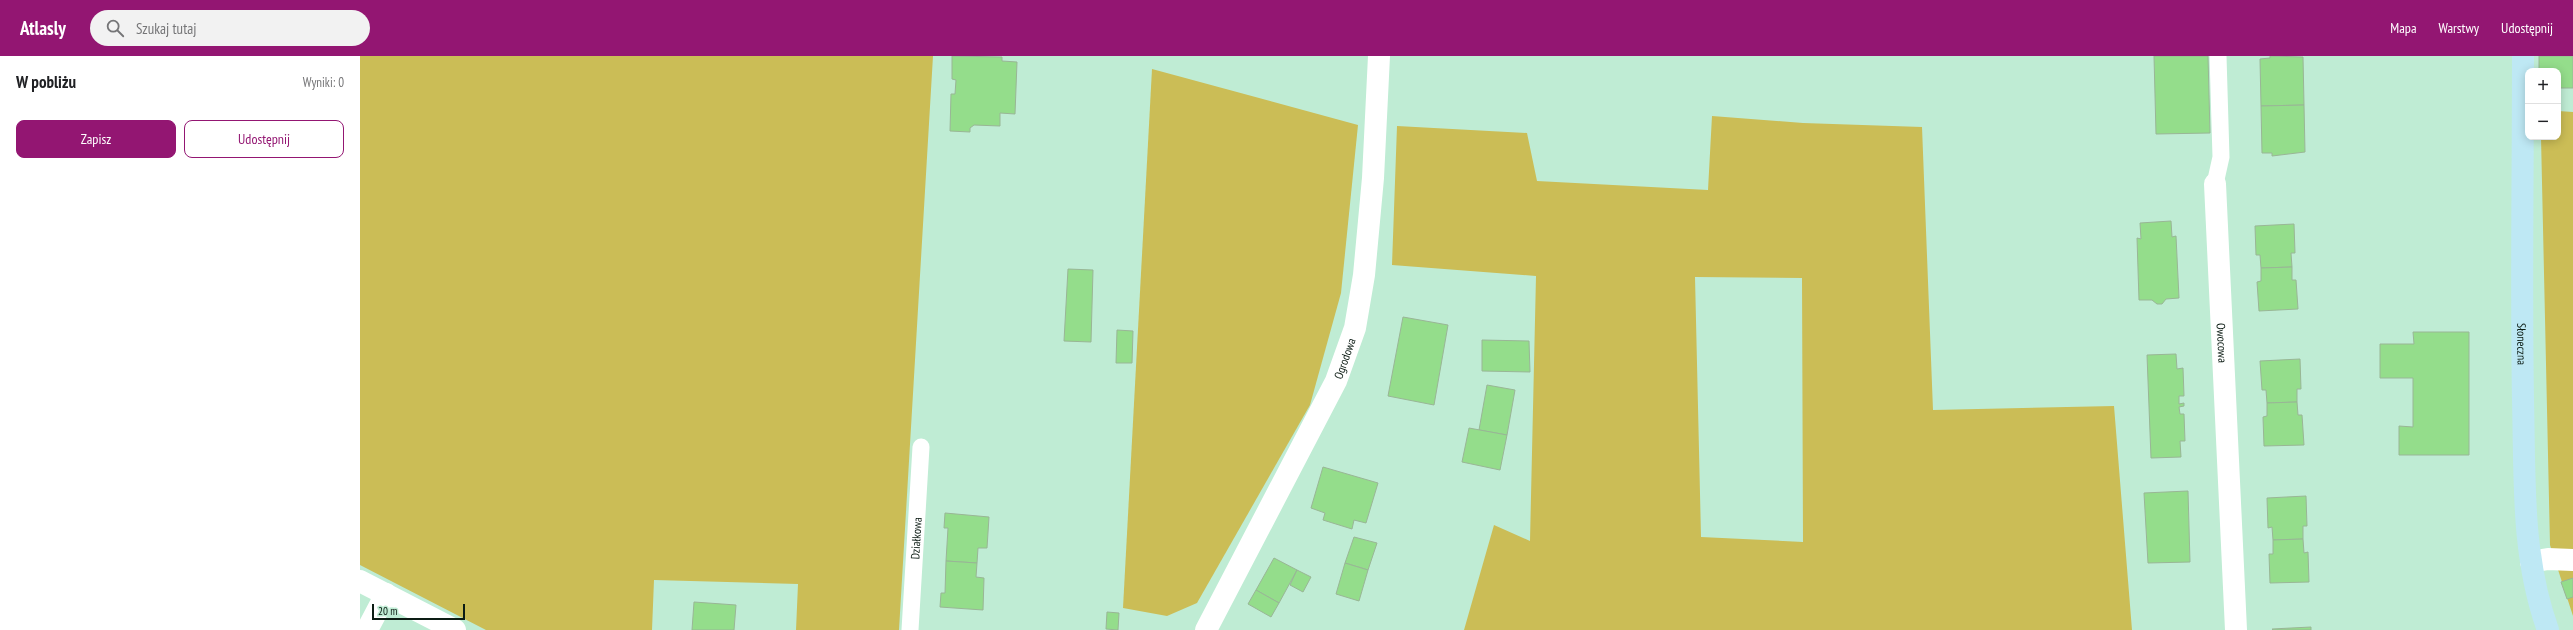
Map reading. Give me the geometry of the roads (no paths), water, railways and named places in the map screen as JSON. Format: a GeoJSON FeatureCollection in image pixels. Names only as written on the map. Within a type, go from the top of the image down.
{"type":"FeatureCollection","features":[{"type":"Feature","properties":{"kind":"street","name":"Ogrodowa"},"geometry":{"type":"LineString","coordinates":[[1206,630],[1336,381],[1355,328],[1364,275],[1373,178],[1379,56]]}},
{"type":"Feature","properties":{"kind":"street","name":"Słoneczna"},"geometry":{"type":"LineString","coordinates":[[2523,56],[2523,381],[2526,526],[2532,562],[2548,630]]}},
{"type":"Feature","properties":{"kind":"street","name":"Owocowa"},"geometry":{"type":"LineString","coordinates":[[2215,184],[2236,630]]}},
{"type":"Feature","properties":{"kind":"street"},"geometry":{"type":"LineString","coordinates":[[2532,562],[2555,559],[2573,560]]}},
{"type":"Feature","properties":{"kind":"street"},"geometry":{"type":"LineString","coordinates":[[360,581],[455,630]]}},
{"type":"Feature","properties":{"kind":"street"},"geometry":{"type":"LineString","coordinates":[[367,630],[386,594]]}},
{"type":"Feature","properties":{"kind":"lane","name":"Owocowa"},"geometry":{"type":"LineString","coordinates":[[2215,184],[2221,158],[2218,56]]}},
{"type":"Feature","properties":{"kind":"lane","name":"Działkowa"},"geometry":{"type":"LineString","coordinates":[[910,630],[921,447]]}}]}
